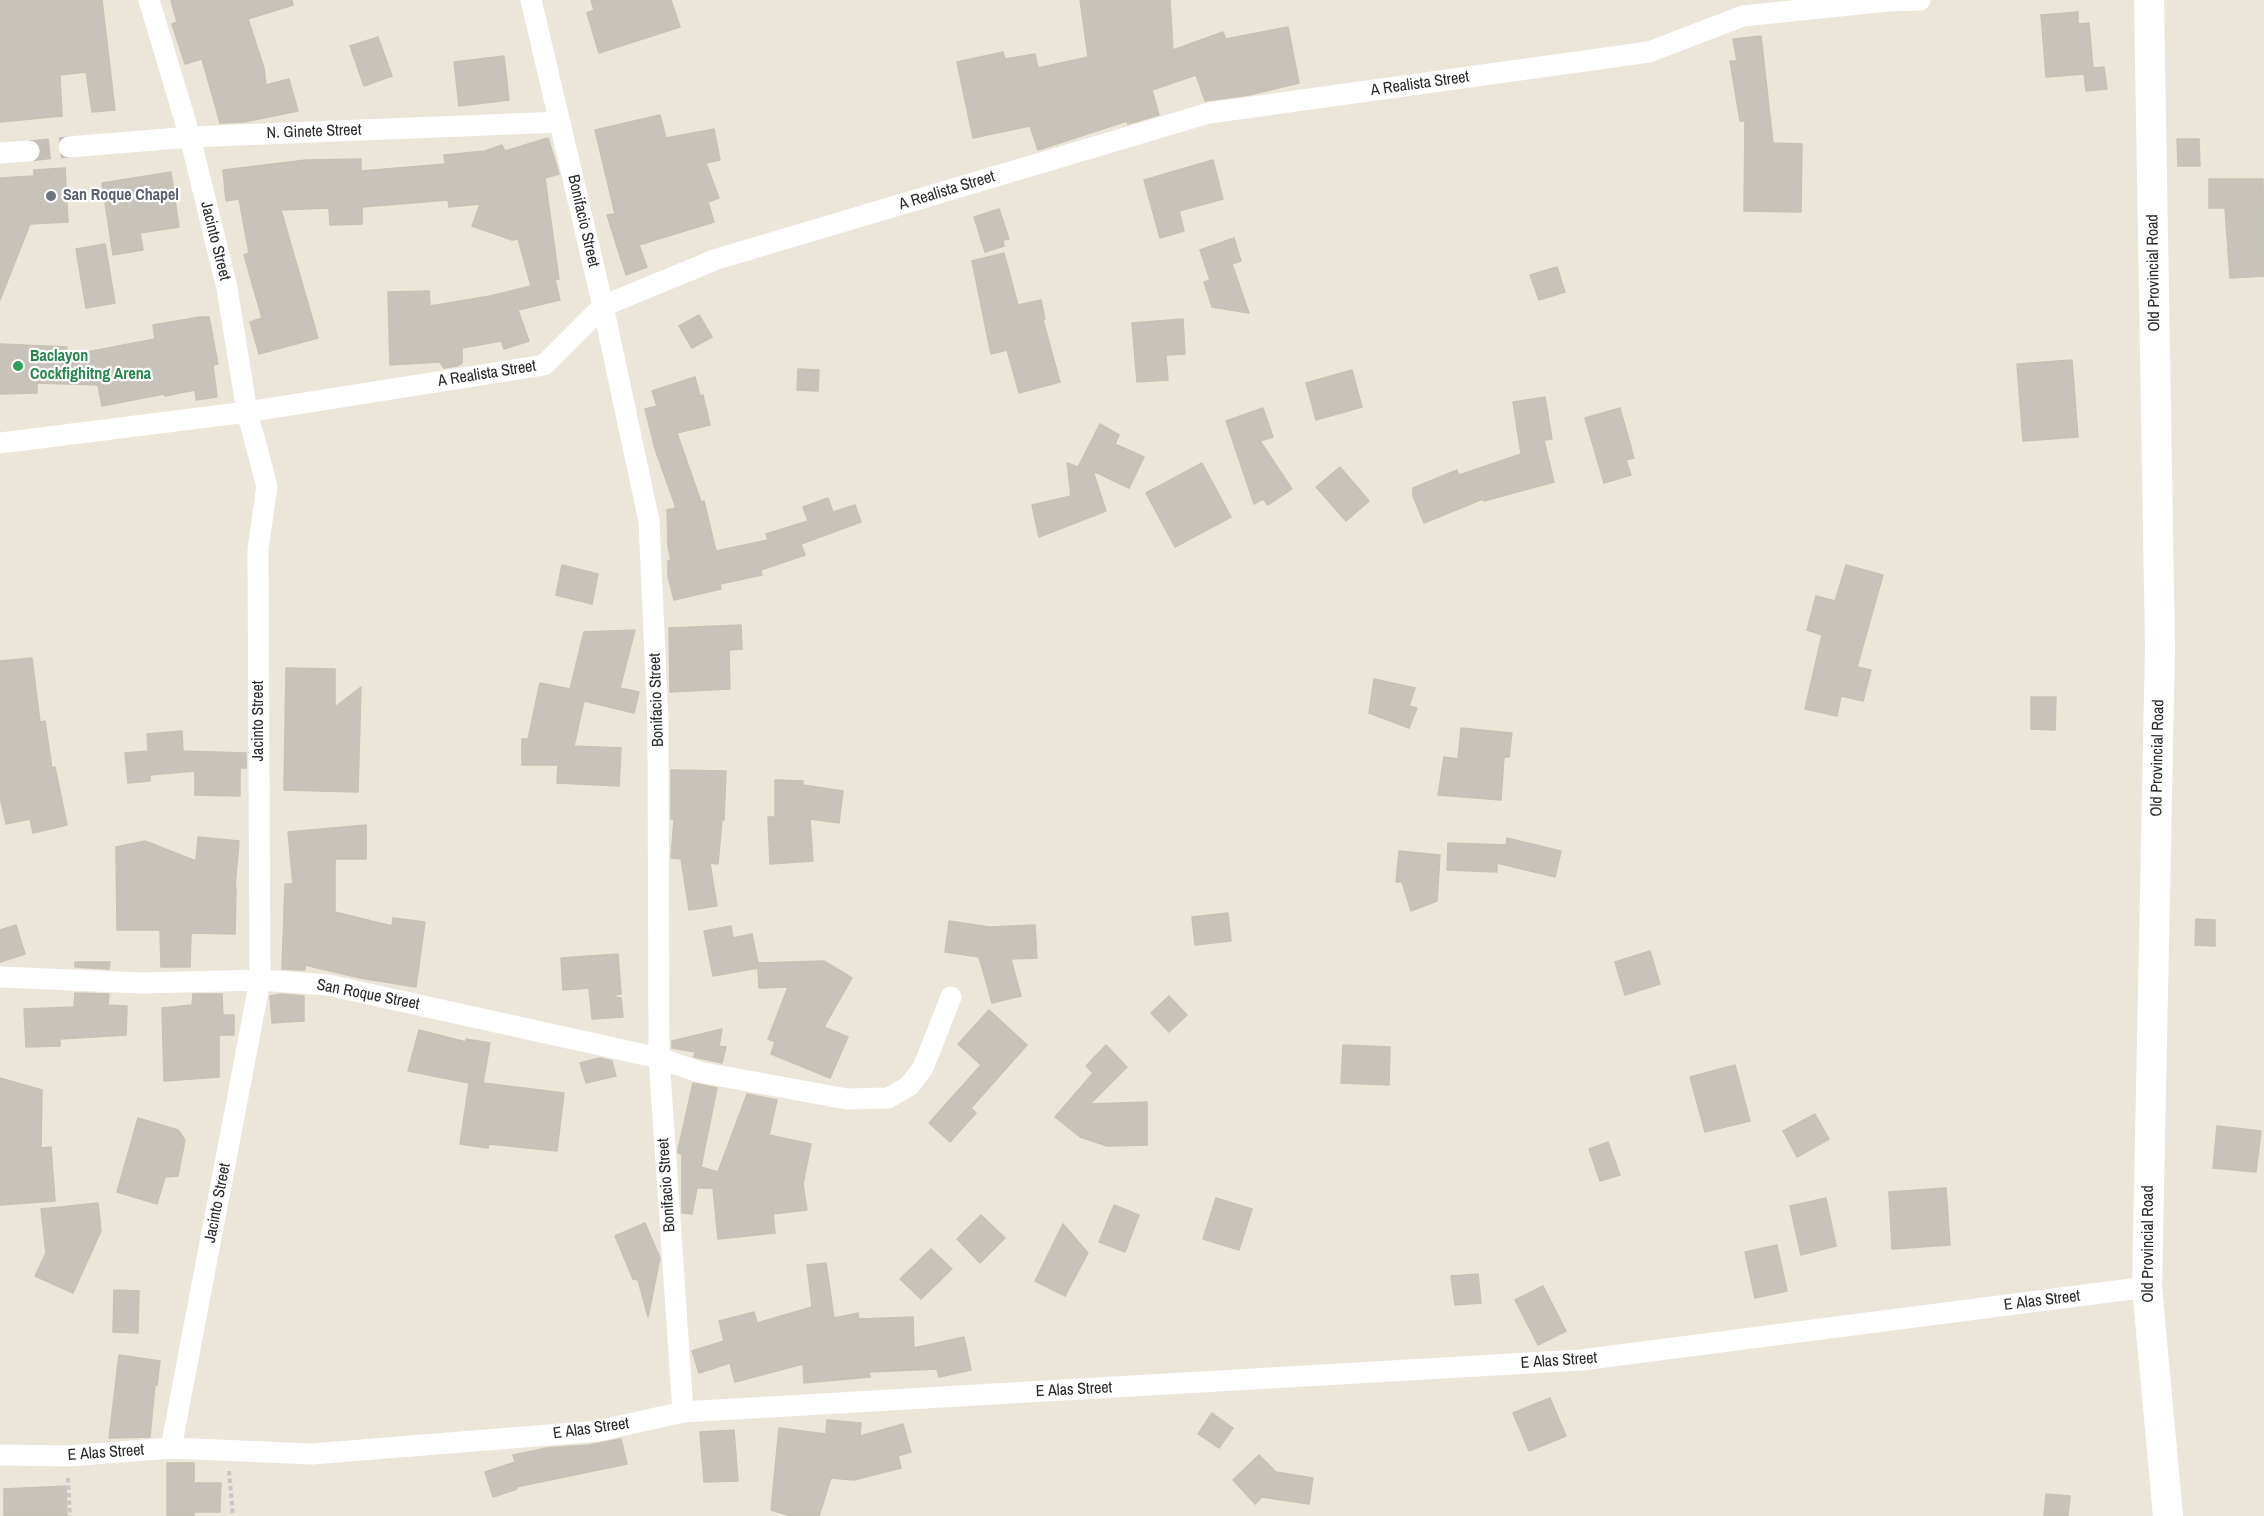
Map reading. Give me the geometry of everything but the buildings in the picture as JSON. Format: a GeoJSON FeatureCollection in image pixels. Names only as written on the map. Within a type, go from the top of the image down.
{"type":"FeatureCollection","features":[{"type":"Feature","properties":{"kind":"main road","name":"Old Provincial Road"},"geometry":{"type":"LineString","coordinates":[[2150,0],[2160,647],[2147,1287],[2168,1516]]}},
{"type":"Feature","properties":{"kind":"street","name":"Jacinto Street"},"geometry":{"type":"LineString","coordinates":[[149,0],[190,137],[227,288],[248,412],[267,486],[258,549],[260,980],[171,1448]]}},
{"type":"Feature","properties":{"kind":"street","name":"Bonifacio Street"},"geometry":{"type":"LineString","coordinates":[[531,0],[603,306],[649,521],[658,723],[659,1058],[682,1412]]}},
{"type":"Feature","properties":{"kind":"street","name":"A Realista Street"},"geometry":{"type":"LineString","coordinates":[[0,443],[248,412],[544,365],[603,306],[717,259],[1209,113],[1649,52],[1743,15],[1920,0]]}},
{"type":"Feature","properties":{"kind":"street","name":"N. Ginete Street"},"geometry":{"type":"LineString","coordinates":[[69,147],[190,137],[560,122]]}},
{"type":"Feature","properties":{"kind":"street"},"geometry":{"type":"LineString","coordinates":[[0,153],[29,151]]}},
{"type":"Feature","properties":{"kind":"street","name":"San Roque Street"},"geometry":{"type":"LineString","coordinates":[[0,977],[142,983],[260,980],[328,985],[659,1058],[699,1072],[847,1098],[888,1098],[909,1086],[923,1068],[951,997]]}},
{"type":"Feature","properties":{"kind":"street","name":"E Alas Street"},"geometry":{"type":"LineString","coordinates":[[0,1455],[68,1456],[171,1448],[312,1454],[598,1431],[682,1412],[1581,1360],[2147,1287]]}},
{"type":"Feature","properties":{"kind":"path"},"geometry":{"type":"LineString","coordinates":[[227,1450],[233,1516]]}},
{"type":"Feature","properties":{"kind":"path"},"geometry":{"type":"LineString","coordinates":[[68,1456],[70,1516]]}},
{"type":"Feature","properties":{"kind":"tunnel"},"geometry":{"type":"LineString","coordinates":[[29,151],[69,147]]}},
{"type":"Feature","properties":{"kind":"place","name":"San Roque Chapel"},"geometry":{"type":"Point","coordinates":[51,196]}},
{"type":"Feature","properties":{"kind":"place","name":"Baclayon Cockfighitng Arena"},"geometry":{"type":"Point","coordinates":[18,366]}}]}
